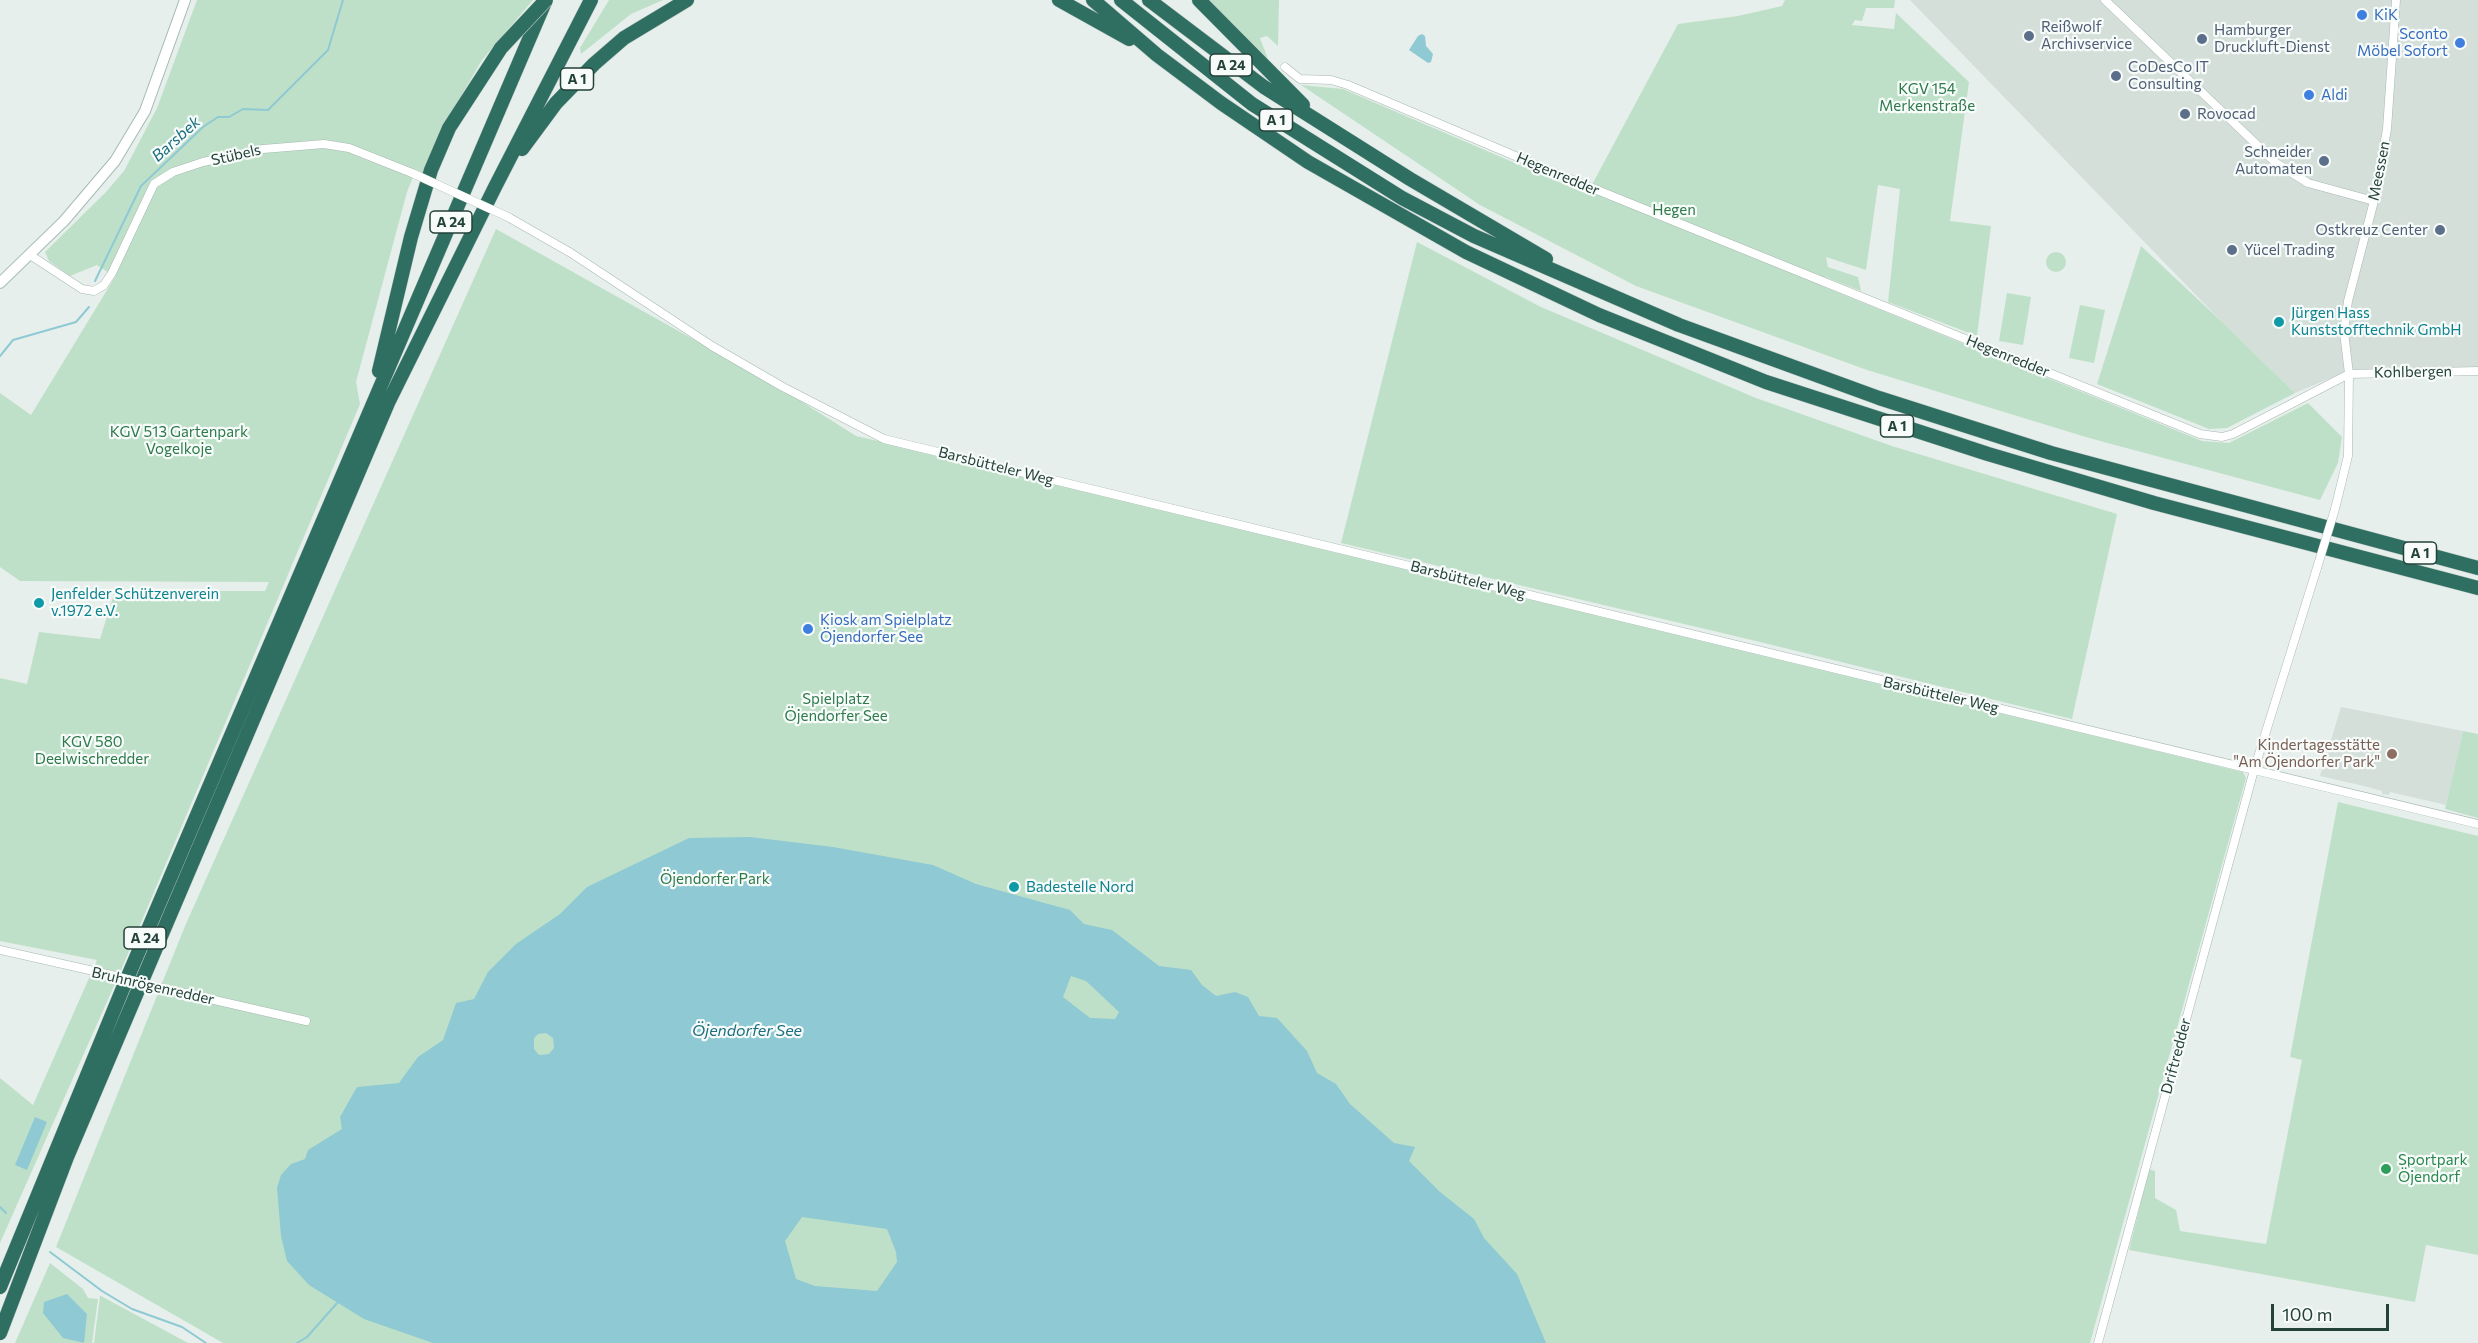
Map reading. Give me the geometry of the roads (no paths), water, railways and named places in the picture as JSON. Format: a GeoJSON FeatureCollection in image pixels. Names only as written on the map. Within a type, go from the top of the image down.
{"type":"FeatureCollection","features":[{"type":"Feature","properties":{"kind":"highway","name":"A 24"},"geometry":{"type":"LineString","coordinates":[[356,445],[389,339],[411,237],[431,170],[449,128],[501,48],[546,0]]}},
{"type":"Feature","properties":{"kind":"highway","name":"A 24"},"geometry":{"type":"LineString","coordinates":[[0,1287],[123,988],[546,0]]}},
{"type":"Feature","properties":{"kind":"highway","name":"A 24"},"geometry":{"type":"LineString","coordinates":[[0,1333],[67,1157],[388,403],[591,0]]}},
{"type":"Feature","properties":{"kind":"highway","name":"A 1"},"geometry":{"type":"LineString","coordinates":[[495,187],[556,103],[578,78],[624,38],[687,0]]}},
{"type":"Feature","properties":{"kind":"highway","name":"A 1"},"geometry":{"type":"LineString","coordinates":[[1059,0],[1157,54]]}},
{"type":"Feature","properties":{"kind":"highway","name":"A 1"},"geometry":{"type":"LineString","coordinates":[[1093,0],[1157,54],[1269,137],[1395,213],[1532,285],[1673,346],[1777,386],[1988,454],[2154,503],[2478,588]]}},
{"type":"Feature","properties":{"kind":"highway","name":"A 1"},"geometry":{"type":"LineString","coordinates":[[1121,0],[1252,104],[1350,168],[1474,236],[1611,296],[1773,361],[2051,453],[2478,568]]}},
{"type":"Feature","properties":{"kind":"highway","name":"A 24"},"geometry":{"type":"LineString","coordinates":[[1149,0],[1216,54],[1320,122]]}},
{"type":"Feature","properties":{"kind":"highway","name":"A 24"},"geometry":{"type":"LineString","coordinates":[[1199,0],[1320,122]]}},
{"type":"Feature","properties":{"kind":"highway"},"geometry":{"type":"LineString","coordinates":[[1320,122],[1481,222],[1611,296]]}},
{"type":"Feature","properties":{"kind":"main road"},"geometry":{"type":"LineString","coordinates":[[0,284],[92,191],[135,129],[162,68],[185,0]]}},
{"type":"Feature","properties":{"kind":"street"},"geometry":{"type":"LineString","coordinates":[[2106,0],[2276,163],[2308,183],[2374,201]]}},
{"type":"Feature","properties":{"kind":"street","name":"Meessen"},"geometry":{"type":"LineString","coordinates":[[2349,374],[2344,332],[2348,301],[2374,201],[2388,123],[2396,0]]}},
{"type":"Feature","properties":{"kind":"street","name":"Hegenredder"},"geometry":{"type":"LineString","coordinates":[[1285,67],[1300,79],[1331,80],[1348,85],[1560,175],[2200,435],[2222,437],[2233,434],[2349,374]]}},
{"type":"Feature","properties":{"kind":"street","name":"Stübels"},"geometry":{"type":"LineString","coordinates":[[30,255],[82,289],[94,291],[104,285],[112,273],[154,184],[173,172],[203,162],[263,149],[324,144],[349,148],[412,173],[508,217]]}},
{"type":"Feature","properties":{"kind":"street","name":"Barsbütteler Weg"},"geometry":{"type":"LineString","coordinates":[[508,217],[571,253],[712,346],[794,393],[884,440],[2478,824]]}},
{"type":"Feature","properties":{"kind":"street","name":"Kohlbergen"},"geometry":{"type":"LineString","coordinates":[[2349,374],[2478,371]]}},
{"type":"Feature","properties":{"kind":"street"},"geometry":{"type":"LineString","coordinates":[[2254,770],[2336,509],[2348,456],[2349,374]]}},
{"type":"Feature","properties":{"kind":"street","name":"Driftredder"},"geometry":{"type":"LineString","coordinates":[[2098,1343],[2254,770]]}},
{"type":"Feature","properties":{"kind":"street","name":"Bruhnrögenredder"},"geometry":{"type":"LineString","coordinates":[[0,950],[306,1021]]}},
{"type":"Feature","properties":{"kind":"water"},"geometry":{"type":"Polygon","coordinates":[[[1422,34],[1425,36],[1426,46],[1433,54],[1431,62],[1428,63],[1409,50],[1418,36],[1422,34]]]}},
{"type":"Feature","properties":{"kind":"water","name":"Öjendorfer See"},"geometry":{"type":"Polygon","coordinates":[[[750,837],[833,847],[933,865],[976,884],[1070,910],[1084,924],[1112,930],[1159,966],[1191,970],[1202,985],[1216,996],[1235,992],[1248,997],[1259,1016],[1277,1018],[1307,1051],[1317,1073],[1336,1084],[1350,1104],[1394,1143],[1415,1147],[1409,1161],[1440,1192],[1474,1219],[1484,1238],[1517,1274],[1546,1343],[433,1343],[364,1319],[309,1285],[287,1261],[281,1236],[277,1188],[281,1175],[291,1164],[305,1159],[308,1150],[342,1129],[340,1117],[357,1087],[399,1083],[418,1057],[443,1040],[456,1003],[474,999],[488,972],[516,944],[560,914],[587,887],[689,838],[750,837]],[[1071,976],[1063,997],[1090,1018],[1115,1019],[1119,1012],[1086,981],[1071,976]],[[546,1033],[538,1034],[534,1038],[534,1049],[539,1055],[549,1054],[554,1048],[553,1038],[546,1033]],[[802,1217],[785,1241],[796,1279],[815,1286],[877,1291],[897,1262],[896,1252],[887,1229],[802,1217]]]}},
{"type":"Feature","properties":{"kind":"water"},"geometry":{"type":"Polygon","coordinates":[[[35,1117],[47,1122],[27,1170],[15,1165],[35,1117]]]}},
{"type":"Feature","properties":{"kind":"water"},"geometry":{"type":"Polygon","coordinates":[[[67,1294],[87,1314],[84,1343],[63,1338],[43,1313],[44,1302],[67,1294]]]}},
{"type":"Feature","properties":{"kind":"waterway","name":"Barsbek"},"geometry":{"type":"LineString","coordinates":[[95,281],[141,186],[203,127],[218,117],[229,117],[243,109],[268,110],[328,50],[343,0]]}},
{"type":"Feature","properties":{"kind":"waterway","name":"Barsbek"},"geometry":{"type":"LineString","coordinates":[[0,356],[13,340],[76,322],[89,307]]}},
{"type":"Feature","properties":{"kind":"waterway"},"geometry":{"type":"LineString","coordinates":[[0,1207],[6,1213]]}},
{"type":"Feature","properties":{"kind":"waterway"},"geometry":{"type":"LineString","coordinates":[[50,1252],[102,1291],[132,1309],[182,1327],[206,1343]]}},
{"type":"Feature","properties":{"kind":"waterway"},"geometry":{"type":"LineString","coordinates":[[297,1343],[307,1337],[338,1302]]}},
{"type":"Feature","properties":{"kind":"place","name":"KiK"},"geometry":{"type":"Point","coordinates":[2362,15]}},
{"type":"Feature","properties":{"kind":"place","name":"Reißwolf Archivservice"},"geometry":{"type":"Point","coordinates":[2029,36]}},
{"type":"Feature","properties":{"kind":"place","name":"Hamburger Druckluft-Dienst"},"geometry":{"type":"Point","coordinates":[2202,39]}},
{"type":"Feature","properties":{"kind":"place","name":"Sconto Möbel Sofort"},"geometry":{"type":"Point","coordinates":[2460,43]}},
{"type":"Feature","properties":{"kind":"place","name":"CoDesCo IT Consulting"},"geometry":{"type":"Point","coordinates":[2116,76]}},
{"type":"Feature","properties":{"kind":"place","name":"Aldi"},"geometry":{"type":"Point","coordinates":[2309,95]}},
{"type":"Feature","properties":{"kind":"place","name":"Rovocad"},"geometry":{"type":"Point","coordinates":[2185,114]}},
{"type":"Feature","properties":{"kind":"place","name":"Schneider Automaten"},"geometry":{"type":"Point","coordinates":[2324,161]}},
{"type":"Feature","properties":{"kind":"place","name":"Ostkreuz Center"},"geometry":{"type":"Point","coordinates":[2440,230]}},
{"type":"Feature","properties":{"kind":"place","name":"Yücel Trading"},"geometry":{"type":"Point","coordinates":[2232,250]}},
{"type":"Feature","properties":{"kind":"place","name":"Jürgen Hass Kunststofftechnik GmbH"},"geometry":{"type":"Point","coordinates":[2279,322]}},
{"type":"Feature","properties":{"kind":"place","name":"Jenfelder Schützenverein v.1972 e.V."},"geometry":{"type":"Point","coordinates":[39,603]}},
{"type":"Feature","properties":{"kind":"place","name":"Kiosk am Spielplatz Öjendorfer See"},"geometry":{"type":"Point","coordinates":[808,629]}},
{"type":"Feature","properties":{"kind":"place","name":"Kindertagesstätte \"Am Öjendorfer Park\""},"geometry":{"type":"Point","coordinates":[2392,754]}},
{"type":"Feature","properties":{"kind":"place","name":"Badestelle Nord"},"geometry":{"type":"Point","coordinates":[1014,887]}},
{"type":"Feature","properties":{"kind":"place","name":"Sportpark Öjendorf"},"geometry":{"type":"Point","coordinates":[2386,1169]}},
{"type":"Feature","properties":{"kind":"park label","name":"KGV 154 Merkenstraße"},"geometry":{"type":"Point","coordinates":[1927,98]}},
{"type":"Feature","properties":{"kind":"park label","name":"Hegen"},"geometry":{"type":"Point","coordinates":[1674,210]}},
{"type":"Feature","properties":{"kind":"park label","name":"KGV 513 Gartenpark Vogelkoje"},"geometry":{"type":"Point","coordinates":[179,440]}},
{"type":"Feature","properties":{"kind":"park label","name":"Spielplatz Öjendorfer See"},"geometry":{"type":"Point","coordinates":[836,708]}},
{"type":"Feature","properties":{"kind":"park label","name":"KGV 580 Deelwischredder"},"geometry":{"type":"Point","coordinates":[92,750]}},
{"type":"Feature","properties":{"kind":"park label","name":"Öjendorfer Park"},"geometry":{"type":"Point","coordinates":[715,879]}}]}
